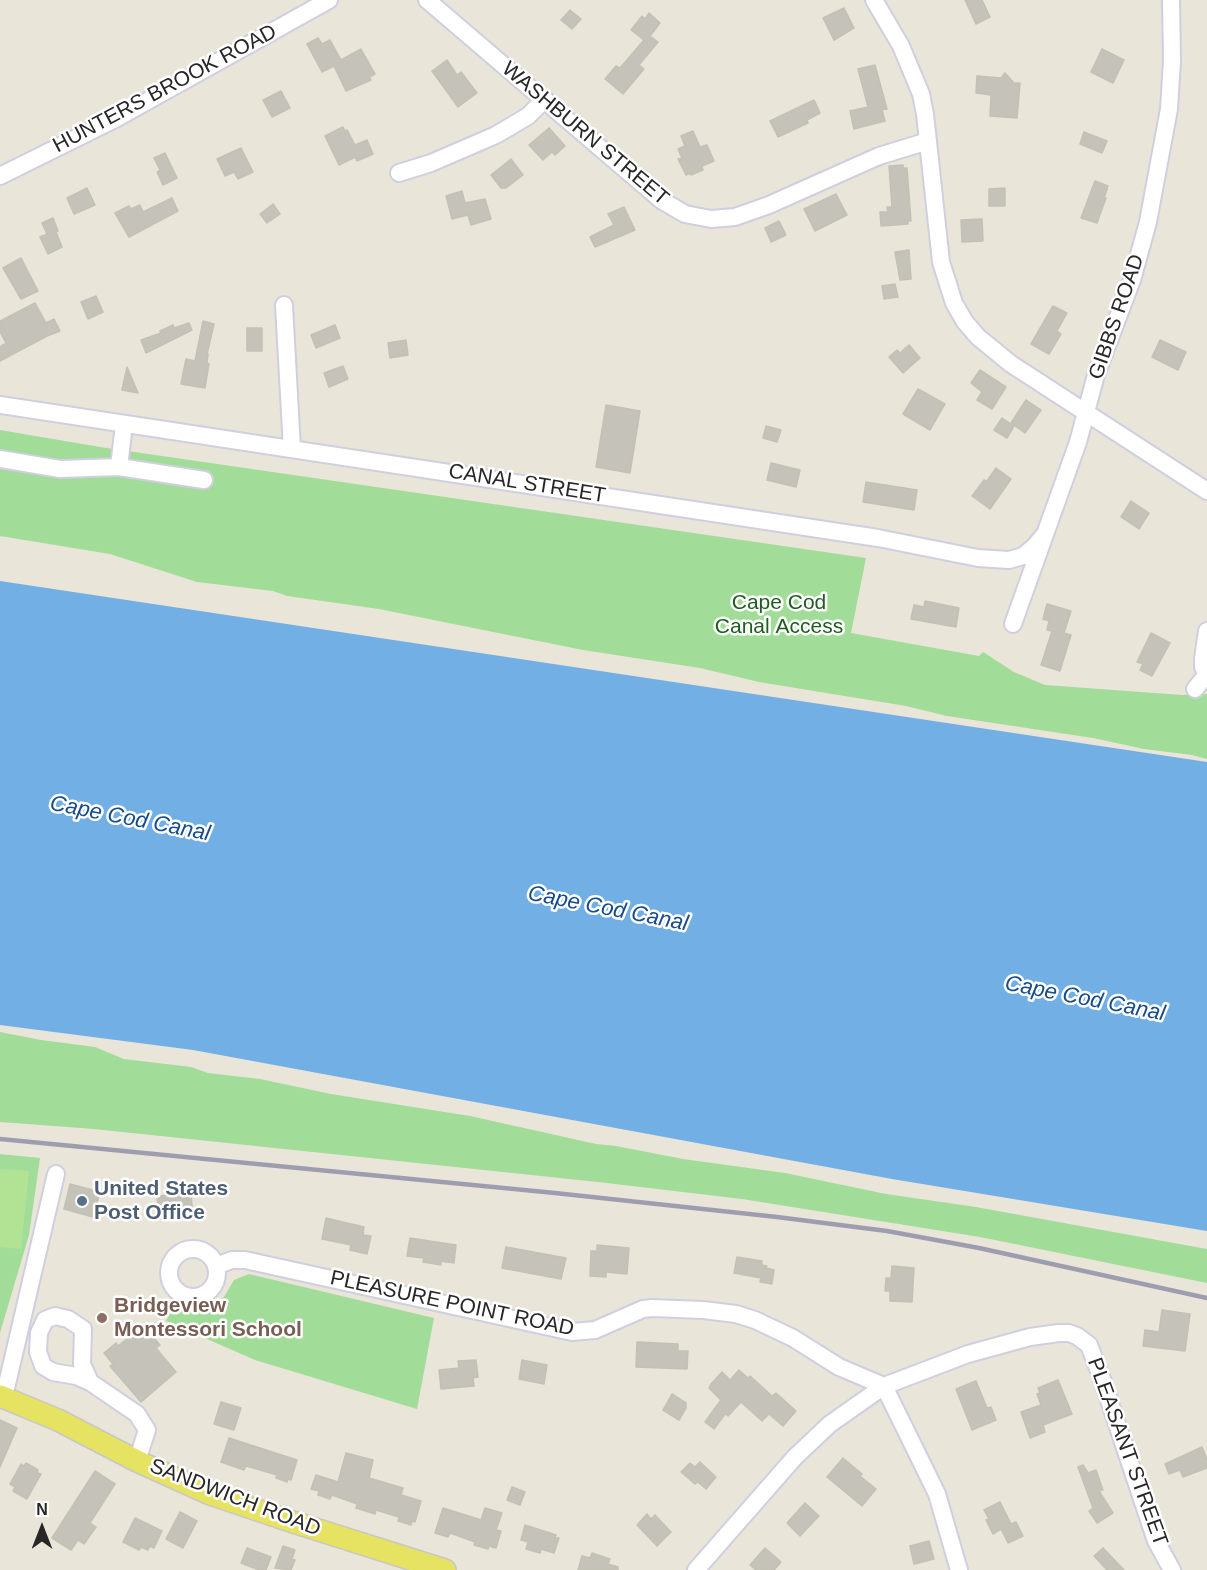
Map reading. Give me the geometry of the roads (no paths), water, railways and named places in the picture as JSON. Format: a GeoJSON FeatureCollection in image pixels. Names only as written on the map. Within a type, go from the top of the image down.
{"type":"FeatureCollection","features":[{"type":"Feature","properties":{"kind":"main road","name":"SANDWICH ROAD"},"geometry":{"type":"LineString","coordinates":[[2,1397],[58,1420],[137,1461],[193,1486],[247,1507],[436,1569]]}},
{"type":"Feature","properties":{"kind":"street","name":"HUNTERS BROOK ROAD"},"geometry":{"type":"LineString","coordinates":[[0,176],[117,118],[329,0]]}},
{"type":"Feature","properties":{"kind":"street","name":"WASHBURN STREET"},"geometry":{"type":"LineString","coordinates":[[427,0],[661,200],[685,214],[711,219],[735,217],[862,163],[928,141]]}},
{"type":"Feature","properties":{"kind":"street"},"geometry":{"type":"LineString","coordinates":[[874,0],[901,46],[921,94],[941,262],[954,303],[965,322],[994,351],[1207,490]]}},
{"type":"Feature","properties":{"kind":"street","name":"GIBBS ROAD"},"geometry":{"type":"LineString","coordinates":[[1013,624],[1078,442],[1096,375],[1132,280],[1155,194],[1171,87],[1173,33],[1171,0]]}},
{"type":"Feature","properties":{"kind":"street"},"geometry":{"type":"LineString","coordinates":[[399,173],[430,163],[496,135],[528,116],[545,99]]}},
{"type":"Feature","properties":{"kind":"street"},"geometry":{"type":"LineString","coordinates":[[284,305],[291,449]]}},
{"type":"Feature","properties":{"kind":"street","name":"CANAL STREET"},"geometry":{"type":"LineString","coordinates":[[0,405],[878,538],[994,560],[1009,560],[1023,556],[1044,536]]}},
{"type":"Feature","properties":{"kind":"street"},"geometry":{"type":"LineString","coordinates":[[119,467],[124,424]]}},
{"type":"Feature","properties":{"kind":"street"},"geometry":{"type":"LineString","coordinates":[[0,459],[60,469],[119,467],[204,480]]}},
{"type":"Feature","properties":{"kind":"street"},"geometry":{"type":"LineString","coordinates":[[1195,689],[1207,674],[1203,659],[1207,631]]}},
{"type":"Feature","properties":{"kind":"street"},"geometry":{"type":"LineString","coordinates":[[2,1397],[56,1174]]}},
{"type":"Feature","properties":{"kind":"street","name":"PLEASURE POINT ROAD"},"geometry":{"type":"LineString","coordinates":[[216,1266],[232,1260],[245,1260],[572,1332],[595,1330],[634,1313],[652,1308],[736,1314],[755,1320],[793,1338],[839,1367],[884,1386]]}},
{"type":"Feature","properties":{"kind":"street","name":"PLEASANT STREET"},"geometry":{"type":"LineString","coordinates":[[696,1570],[795,1457],[830,1424],[884,1386],[968,1354],[1030,1337],[1059,1333],[1077,1336],[1089,1346],[1156,1541],[1172,1570]]}},
{"type":"Feature","properties":{"kind":"street"},"geometry":{"type":"LineString","coordinates":[[90,1382],[137,1414],[142,1422],[147,1431],[137,1461]]}},
{"type":"Feature","properties":{"kind":"street"},"geometry":{"type":"LineString","coordinates":[[884,1386],[937,1494],[959,1570]]}},
{"type":"Feature","properties":{"kind":"street"},"geometry":{"type":"LineString","coordinates":[[1156,1541],[1157,1570]]}},
{"type":"Feature","properties":{"kind":"water","name":"Cape Cod Canal"},"geometry":{"type":"Polygon","coordinates":[[[0,581],[1207,762],[1207,1231],[892,1179],[193,1050],[0,1025],[0,581]]]}},
{"type":"Feature","properties":{"kind":"railway"},"geometry":{"type":"LineString","coordinates":[[0,1139],[555,1193],[887,1231],[979,1248],[1207,1298]]}},
{"type":"Feature","properties":{"kind":"place","name":"United States Post Office"},"geometry":{"type":"Point","coordinates":[82,1201]}},
{"type":"Feature","properties":{"kind":"place","name":"Bridgeview Montessori School"},"geometry":{"type":"Point","coordinates":[102,1318]}},
{"type":"Feature","properties":{"kind":"park label","name":"Cape Cod Canal Access"},"geometry":{"type":"Point","coordinates":[779,615]}}]}
